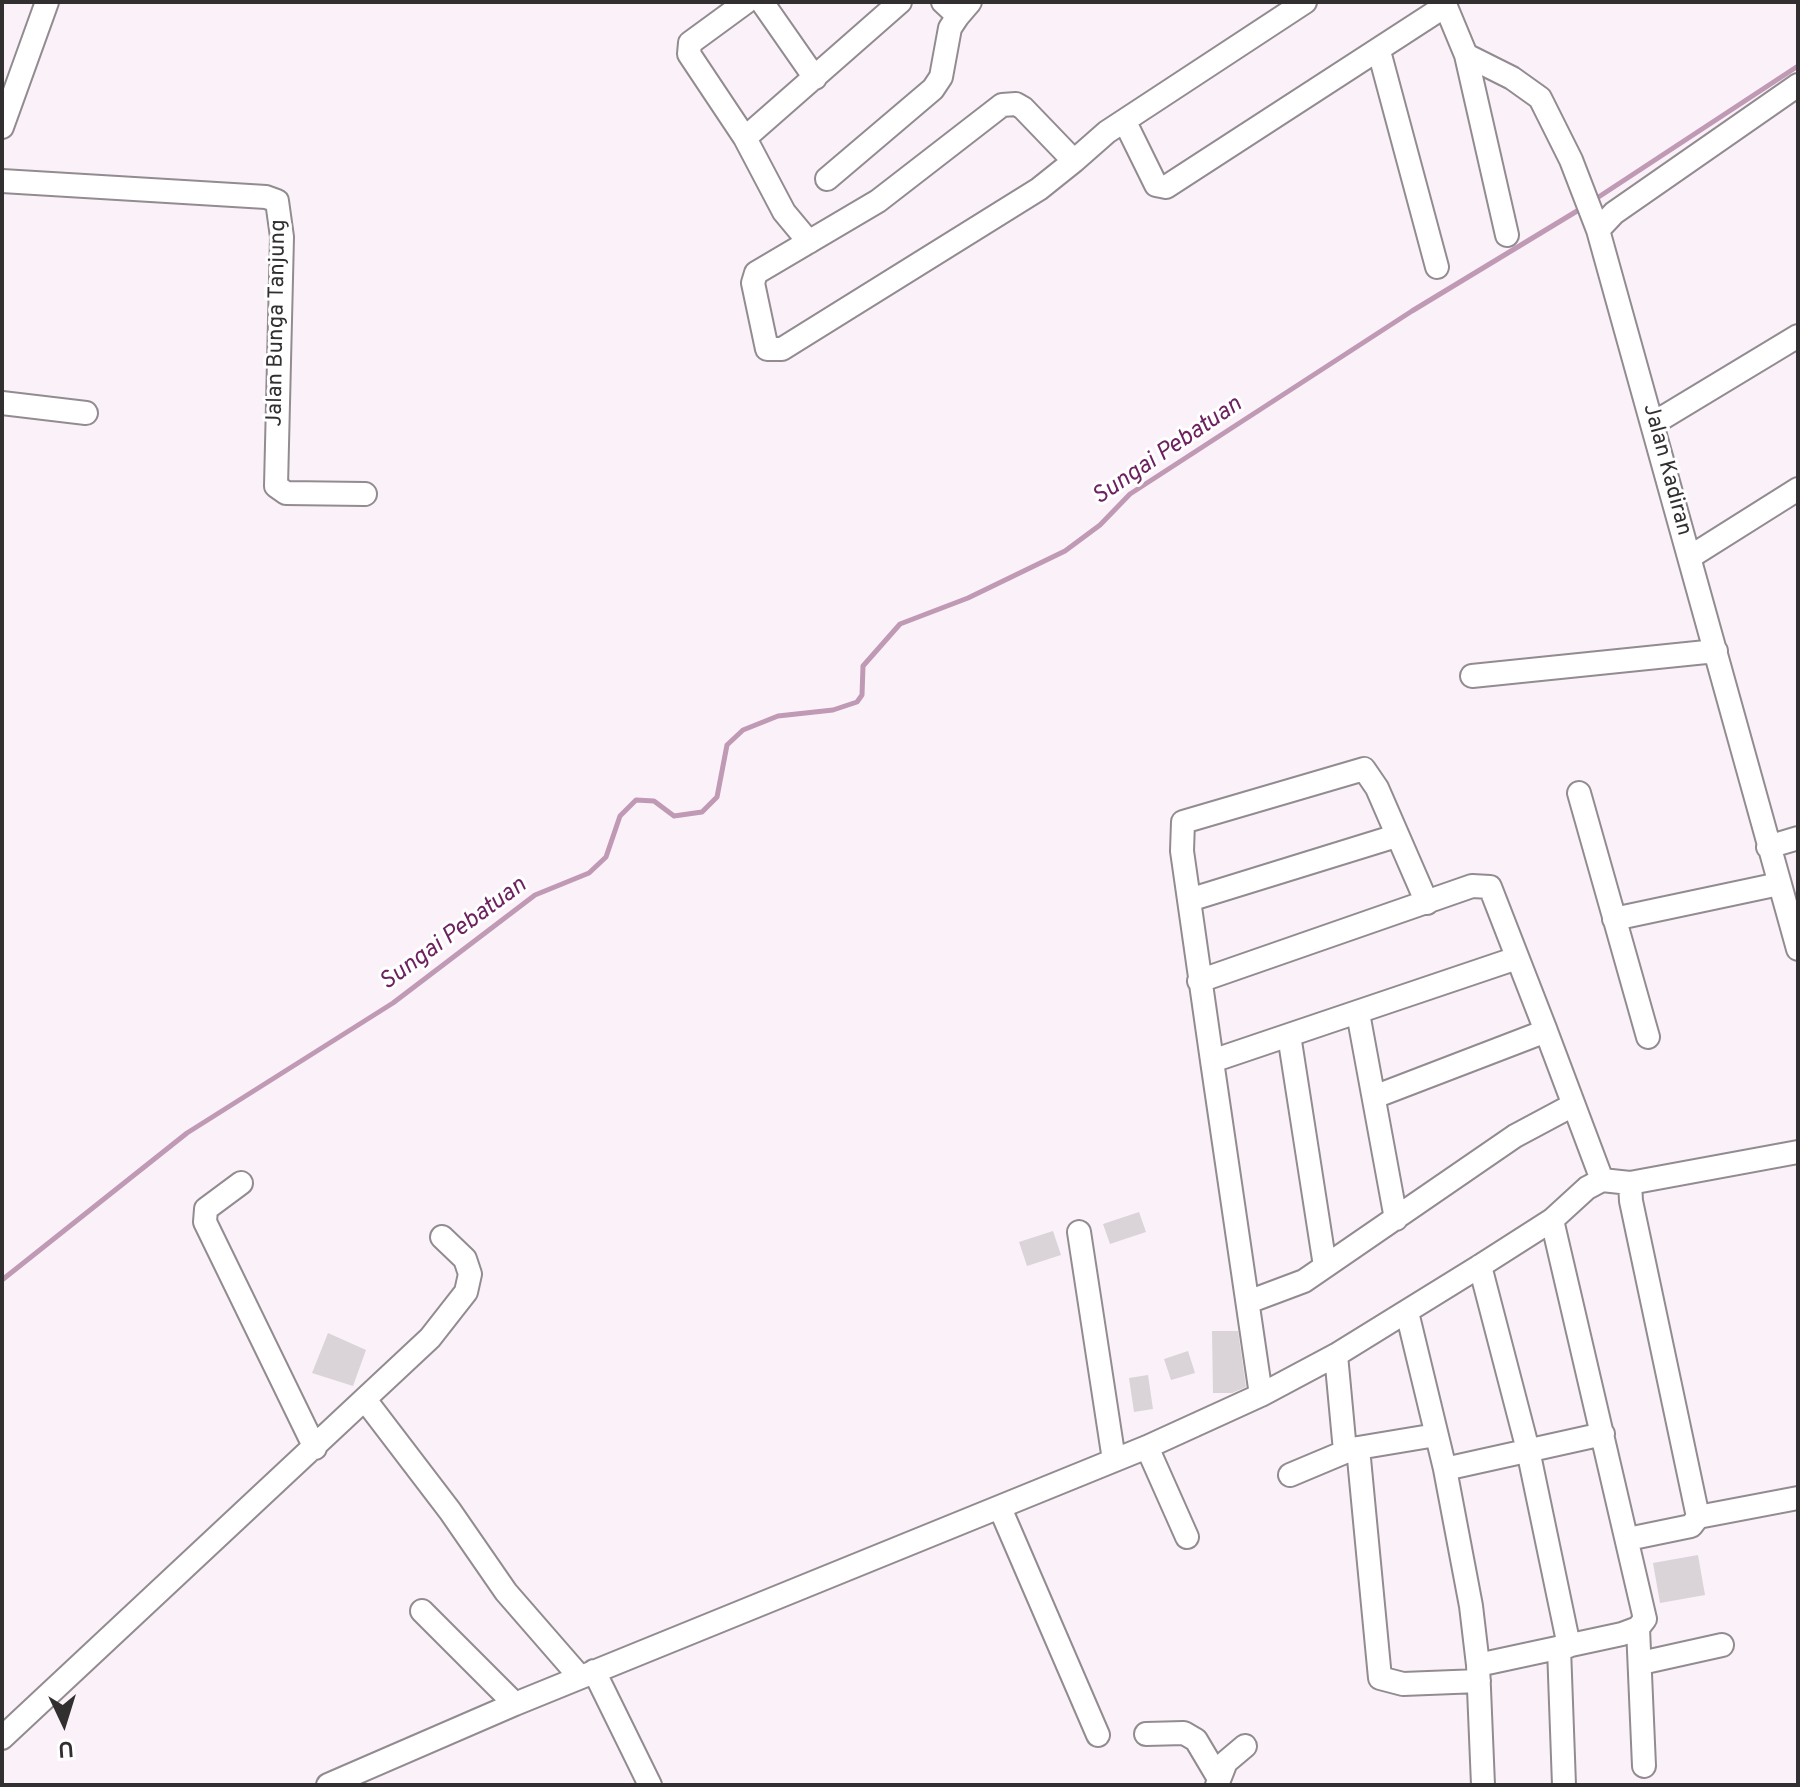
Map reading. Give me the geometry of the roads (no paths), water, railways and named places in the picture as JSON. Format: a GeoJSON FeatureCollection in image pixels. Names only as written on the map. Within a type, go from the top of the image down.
{"type":"FeatureCollection","features":[{"type":"Feature","properties":{"kind":"street"},"geometry":{"type":"LineString","coordinates":[[2,127],[47,2]]}},
{"type":"Feature","properties":{"kind":"street"},"geometry":{"type":"LineString","coordinates":[[746,2],[690,43],[689,54],[745,138],[784,212],[809,242]]}},
{"type":"Feature","properties":{"kind":"street"},"geometry":{"type":"LineString","coordinates":[[762,2],[815,78]]}},
{"type":"Feature","properties":{"kind":"street"},"geometry":{"type":"LineString","coordinates":[[745,138],[900,2]]}},
{"type":"Feature","properties":{"kind":"street"},"geometry":{"type":"LineString","coordinates":[[1074,161],[1023,108],[1016,104],[1002,105],[878,201],[754,277],[764,336],[770,351],[782,349],[1039,189],[1074,161],[1107,132],[1305,2]]}},
{"type":"Feature","properties":{"kind":"street"},"geometry":{"type":"LineString","coordinates":[[1125,122],[1156,185],[1163,188],[1379,51],[1445,4],[1466,55],[1507,235]]}},
{"type":"Feature","properties":{"kind":"street"},"geometry":{"type":"LineString","coordinates":[[827,179],[933,89],[941,77],[957,7]]}},
{"type":"Feature","properties":{"kind":"street"},"geometry":{"type":"LineString","coordinates":[[1379,51],[1437,267]]}},
{"type":"Feature","properties":{"kind":"street","name":"Jalan Kadiran"},"geometry":{"type":"LineString","coordinates":[[1466,55],[1512,78],[1540,98],[1598,230],[1798,949]]}},
{"type":"Feature","properties":{"kind":"street"},"geometry":{"type":"LineString","coordinates":[[1598,230],[1614,213],[1798,85]]}},
{"type":"Feature","properties":{"kind":"street","name":"Jalan Bunga Tanjung"},"geometry":{"type":"LineString","coordinates":[[2,181],[266,197],[277,201],[282,237],[276,486],[286,493],[365,494]]}},
{"type":"Feature","properties":{"kind":"street"},"geometry":{"type":"LineString","coordinates":[[1654,423],[1798,336]]}},
{"type":"Feature","properties":{"kind":"street"},"geometry":{"type":"LineString","coordinates":[[2,403],[86,413]]}},
{"type":"Feature","properties":{"kind":"street"},"geometry":{"type":"LineString","coordinates":[[1690,557],[1798,489]]}},
{"type":"Feature","properties":{"kind":"street"},"geometry":{"type":"LineString","coordinates":[[1472,676],[1716,651]]}},
{"type":"Feature","properties":{"kind":"street"},"geometry":{"type":"LineString","coordinates":[[1261,1395],[1199,981],[1180,831],[1188,818],[1364,769],[1377,788],[1427,903]]}},
{"type":"Feature","properties":{"kind":"street"},"geometry":{"type":"LineString","coordinates":[[1579,793],[1648,1037]]}},
{"type":"Feature","properties":{"kind":"street"},"geometry":{"type":"LineString","coordinates":[[1189,900],[1396,836]]}},
{"type":"Feature","properties":{"kind":"street"},"geometry":{"type":"LineString","coordinates":[[1768,847],[1798,838]]}},
{"type":"Feature","properties":{"kind":"street"},"geometry":{"type":"LineString","coordinates":[[1614,919],[1779,884]]}},
{"type":"Feature","properties":{"kind":"street"},"geometry":{"type":"LineString","coordinates":[[1199,981],[1472,886],[1490,887],[1602,1180]]}},
{"type":"Feature","properties":{"kind":"street"},"geometry":{"type":"LineString","coordinates":[[1212,1061],[1517,958]]}},
{"type":"Feature","properties":{"kind":"street"},"geometry":{"type":"LineString","coordinates":[[1358,1013],[1396,1219]]}},
{"type":"Feature","properties":{"kind":"street"},"geometry":{"type":"LineString","coordinates":[[1374,1097],[1546,1031]]}},
{"type":"Feature","properties":{"kind":"street"},"geometry":{"type":"LineString","coordinates":[[1289,1035],[1325,1266]]}},
{"type":"Feature","properties":{"kind":"street"},"geometry":{"type":"LineString","coordinates":[[1248,1302],[1290,1289],[1515,1136],[1573,1105]]}},
{"type":"Feature","properties":{"kind":"street"},"geometry":{"type":"LineString","coordinates":[[328,1785],[357,1779],[515,1704],[1000,1508],[1147,1447],[1261,1395],[1336,1355],[1480,1266],[1552,1220],[1587,1188],[1602,1180],[1630,1183],[1798,1152]]}},
{"type":"Feature","properties":{"kind":"street"},"geometry":{"type":"LineString","coordinates":[[241,1183],[206,1209],[205,1222],[315,1448]]}},
{"type":"Feature","properties":{"kind":"street"},"geometry":{"type":"LineString","coordinates":[[1630,1183],[1631,1201],[1698,1517]]}},
{"type":"Feature","properties":{"kind":"street"},"geometry":{"type":"LineString","coordinates":[[1552,1220],[1645,1613],[1638,1628],[1644,1766]]}},
{"type":"Feature","properties":{"kind":"street"},"geometry":{"type":"LineString","coordinates":[[1079,1232],[1114,1460]]}},
{"type":"Feature","properties":{"kind":"street"},"geometry":{"type":"LineString","coordinates":[[2,1738],[430,1338],[466,1292],[469,1265],[442,1237]]}},
{"type":"Feature","properties":{"kind":"street"},"geometry":{"type":"LineString","coordinates":[[1480,1266],[1528,1450],[1564,1647],[1564,1785]]}},
{"type":"Feature","properties":{"kind":"street"},"geometry":{"type":"LineString","coordinates":[[1407,1312],[1445,1469],[1471,1606],[1478,1673],[1483,1785]]}},
{"type":"Feature","properties":{"kind":"street"},"geometry":{"type":"LineString","coordinates":[[1336,1355],[1352,1450],[1380,1678],[1403,1684],[1478,1673],[1638,1628]]}},
{"type":"Feature","properties":{"kind":"street"},"geometry":{"type":"LineString","coordinates":[[366,1401],[450,1511],[506,1592],[587,1674],[650,1785]]}},
{"type":"Feature","properties":{"kind":"street"},"geometry":{"type":"LineString","coordinates":[[1445,1469],[1603,1434]]}},
{"type":"Feature","properties":{"kind":"street"},"geometry":{"type":"LineString","coordinates":[[1290,1475],[1352,1450],[1436,1435]]}},
{"type":"Feature","properties":{"kind":"street"},"geometry":{"type":"LineString","coordinates":[[1147,1447],[1187,1537]]}},
{"type":"Feature","properties":{"kind":"street"},"geometry":{"type":"LineString","coordinates":[[1628,1539],[1691,1526],[1698,1517],[1798,1498]]}},
{"type":"Feature","properties":{"kind":"street"},"geometry":{"type":"LineString","coordinates":[[1000,1508],[1098,1735]]}},
{"type":"Feature","properties":{"kind":"street"},"geometry":{"type":"LineString","coordinates":[[422,1611],[515,1704]]}},
{"type":"Feature","properties":{"kind":"street"},"geometry":{"type":"LineString","coordinates":[[1641,1663],[1722,1645]]}},
{"type":"Feature","properties":{"kind":"street"},"geometry":{"type":"LineString","coordinates":[[1146,1734],[1184,1733],[1196,1740],[1218,1781]]}},
{"type":"Feature","properties":{"kind":"street"},"geometry":{"type":"LineString","coordinates":[[1218,1781],[1226,1762],[1245,1746]]}},
{"type":"Feature","properties":{"kind":"waterway","name":"Sungai Pebatuan"},"geometry":{"type":"LineString","coordinates":[[1594,200],[1798,66]]}},
{"type":"Feature","properties":{"kind":"waterway","name":"Sungai Pebatuan"},"geometry":{"type":"LineString","coordinates":[[2,1280],[187,1133],[393,1003],[535,895],[589,873],[606,857],[620,816],[636,800],[654,801],[674,816],[702,812],[717,797],[727,745],[743,730],[778,716],[833,710],[857,702],[862,695],[863,666],[900,624],[968,598],[1065,551],[1100,525],[1130,494],[1412,311],[1582,208]]}}]}
